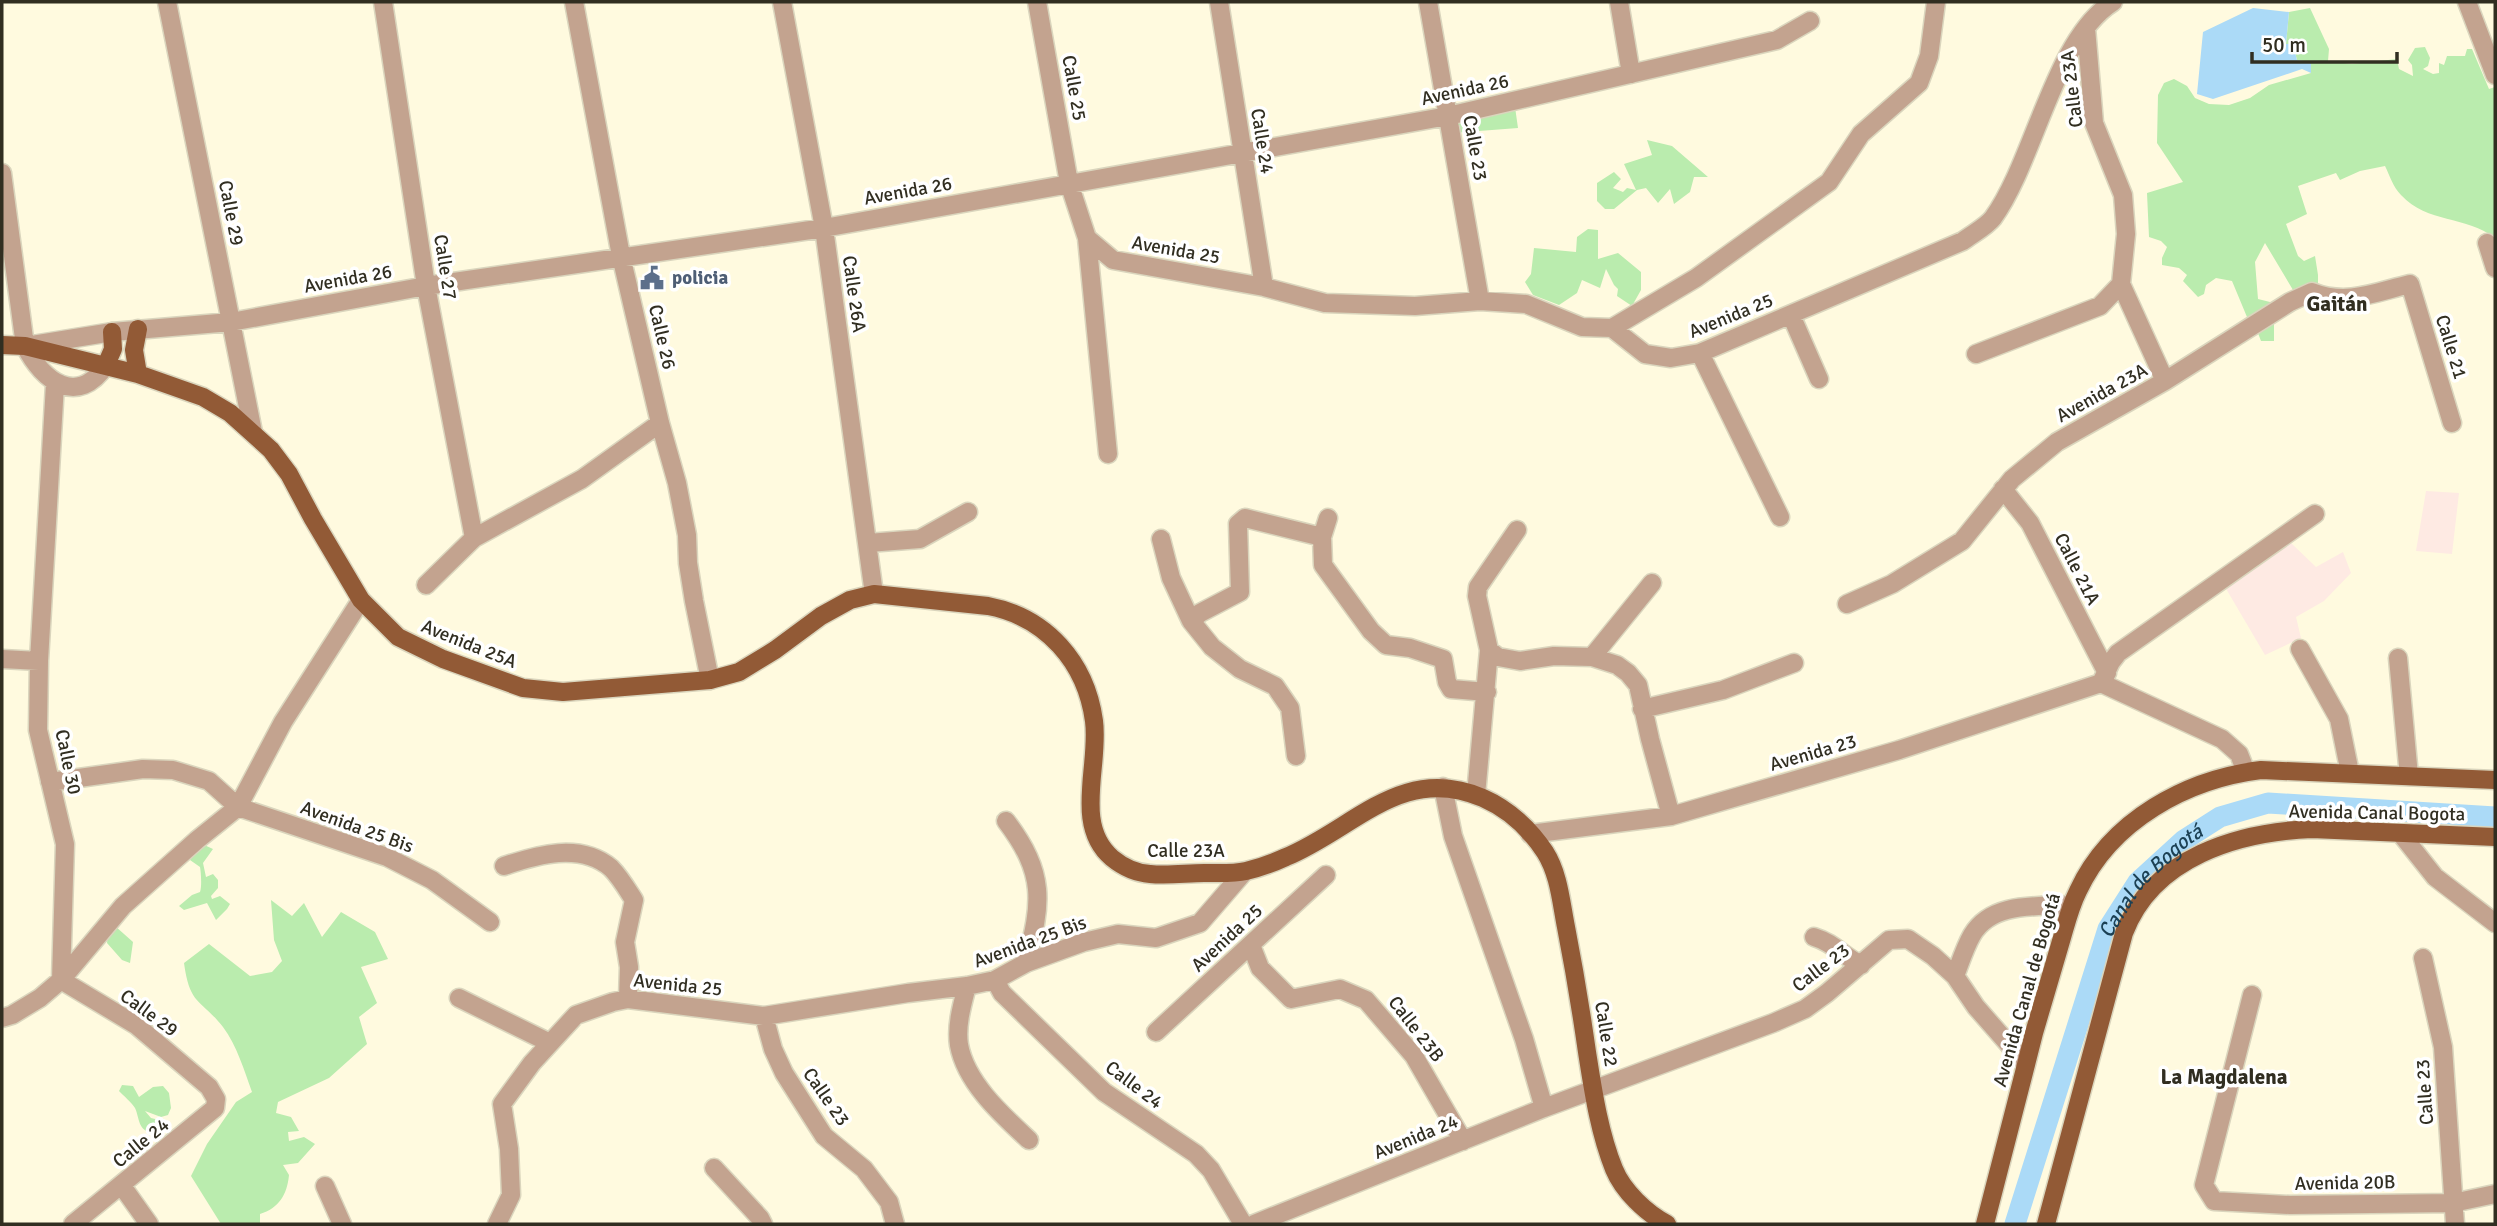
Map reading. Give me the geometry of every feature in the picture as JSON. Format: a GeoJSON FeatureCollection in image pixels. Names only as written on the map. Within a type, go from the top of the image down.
{"type":"FeatureCollection","features":[{"type":"Feature","properties":{"kind":"main road"},"geometry":{"type":"LineString","coordinates":[[138,329],[134,350],[138,374]]}},
{"type":"Feature","properties":{"kind":"main road"},"geometry":{"type":"LineString","coordinates":[[106,365],[113,349],[112,332]]}},
{"type":"Feature","properties":{"kind":"main road","name":"Avenida 26"},"geometry":{"type":"LineString","coordinates":[[2,345],[25,346]]}},
{"type":"Feature","properties":{"kind":"main road","name":"Avenida 25A"},"geometry":{"type":"LineString","coordinates":[[25,346],[138,374],[202,397],[230,413],[271,450],[289,474],[361,600],[398,637],[443,659],[523,688],[563,692],[710,680],[739,672],[775,650],[821,616],[850,600],[874,594]]}},
{"type":"Feature","properties":{"kind":"main road","name":"Calle 23A"},"geometry":{"type":"LineString","coordinates":[[874,594],[1007,609],[1048,632],[1066,651],[1091,703],[1095,723],[1091,814],[1095,835],[1104,852],[1119,864],[1134,871],[1151,874],[1244,872],[1315,844],[1390,797],[1408,791],[1443,787],[1476,795],[1509,813],[1530,834]]}},
{"type":"Feature","properties":{"kind":"main road","name":"Avenida Canal de Bogotá"},"geometry":{"type":"LineString","coordinates":[[1985,1224],[2026,1064],[2072,905],[2095,862],[2138,818],[2195,786],[2261,770],[2495,780]]}},
{"type":"Feature","properties":{"kind":"main road","name":"Avenida Canal Bogota"},"geometry":{"type":"LineString","coordinates":[[2046,1224],[2120,946],[2129,921],[2152,888],[2179,866],[2207,850],[2292,830],[2495,838]]}},
{"type":"Feature","properties":{"kind":"main road","name":"Calle 22"},"geometry":{"type":"LineString","coordinates":[[1530,834],[1545,852],[1556,874],[1593,1089],[1615,1171],[1634,1200],[1667,1224]]}},
{"type":"Feature","properties":{"kind":"street","name":"Calle 29"},"geometry":{"type":"LineString","coordinates":[[167,2],[253,432]]}},
{"type":"Feature","properties":{"kind":"street","name":"Calle 27"},"geometry":{"type":"LineString","coordinates":[[383,2],[426,286],[474,538]]}},
{"type":"Feature","properties":{"kind":"street","name":"Calle 26"},"geometry":{"type":"LineString","coordinates":[[574,2],[621,256],[687,535],[694,601],[710,680]]}},
{"type":"Feature","properties":{"kind":"street","name":"Calle 26A"},"geometry":{"type":"LineString","coordinates":[[782,2],[824,228],[874,594]]}},
{"type":"Feature","properties":{"kind":"street","name":"Calle 25"},"geometry":{"type":"LineString","coordinates":[[1037,2],[1069,183]]}},
{"type":"Feature","properties":{"kind":"street","name":"Calle 24"},"geometry":{"type":"LineString","coordinates":[[1219,2],[1264,287]]}},
{"type":"Feature","properties":{"kind":"street","name":"Calle 23"},"geometry":{"type":"LineString","coordinates":[[1428,2],[1480,301]]}},
{"type":"Feature","properties":{"kind":"street"},"geometry":{"type":"LineString","coordinates":[[1619,2],[1631,74]]}},
{"type":"Feature","properties":{"kind":"street"},"geometry":{"type":"LineString","coordinates":[[1612,328],[1706,271],[1829,182],[1861,134],[1919,83],[1929,56],[1936,2]]}},
{"type":"Feature","properties":{"kind":"street","name":"Avenida 25"},"geometry":{"type":"LineString","coordinates":[[1087,238],[1113,260],[1264,287],[1325,303],[1415,306],[1480,301],[1526,304],[1582,327],[1612,328],[1645,354],[1671,358],[1700,353],[1963,241],[1991,220],[2010,191],[2066,62],[2086,28],[2113,2]]}},
{"type":"Feature","properties":{"kind":"street"},"geometry":{"type":"LineString","coordinates":[[2467,2],[2495,75]]}},
{"type":"Feature","properties":{"kind":"street","name":"Avenida 26"},"geometry":{"type":"LineString","coordinates":[[25,346],[112,332],[231,322],[426,286],[824,228],[1243,154],[1448,116],[1777,40],[1810,21]]}},
{"type":"Feature","properties":{"kind":"street","name":"Calle 23A"},"geometry":{"type":"LineString","coordinates":[[2086,28],[2094,123],[2123,195],[2126,234],[2121,284]]}},
{"type":"Feature","properties":{"kind":"street"},"geometry":{"type":"LineString","coordinates":[[2,173],[25,346],[41,373],[55,384],[76,387],[88,384],[99,377],[106,365]]}},
{"type":"Feature","properties":{"kind":"street"},"geometry":{"type":"LineString","coordinates":[[1069,183],[1087,238],[1108,454]]}},
{"type":"Feature","properties":{"kind":"street"},"geometry":{"type":"LineString","coordinates":[[2487,243],[2495,268]]}},
{"type":"Feature","properties":{"kind":"street"},"geometry":{"type":"LineString","coordinates":[[1976,354],[2100,306],[2121,284],[2165,381]]}},
{"type":"Feature","properties":{"kind":"street","name":"Avenida 23A"},"geometry":{"type":"LineString","coordinates":[[1847,604],[1892,584],[1962,541],[2003,489],[2057,442],[2165,381],[2290,302],[2312,292],[2328,298],[2346,300],[2410,284]]}},
{"type":"Feature","properties":{"kind":"street","name":"Calle 21"},"geometry":{"type":"LineString","coordinates":[[2410,284],[2452,423]]}},
{"type":"Feature","properties":{"kind":"street"},"geometry":{"type":"LineString","coordinates":[[1791,314],[1819,379]]}},
{"type":"Feature","properties":{"kind":"street"},"geometry":{"type":"LineString","coordinates":[[1700,353],[1780,517]]}},
{"type":"Feature","properties":{"kind":"street","name":"Calle 30"},"geometry":{"type":"LineString","coordinates":[[55,384],[38,661],[38,730],[65,844],[61,980]]}},
{"type":"Feature","properties":{"kind":"street"},"geometry":{"type":"LineString","coordinates":[[426,585],[474,538],[582,479],[660,423]]}},
{"type":"Feature","properties":{"kind":"street","name":"Calle 21A"},"geometry":{"type":"LineString","coordinates":[[2003,489],[2030,523],[2104,678]]}},
{"type":"Feature","properties":{"kind":"street"},"geometry":{"type":"LineString","coordinates":[[868,543],[920,539],[968,512]]}},
{"type":"Feature","properties":{"kind":"street"},"geometry":{"type":"LineString","coordinates":[[2246,772],[2239,754],[2222,739],[2104,678],[2118,653],[2315,514]]}},
{"type":"Feature","properties":{"kind":"street"},"geometry":{"type":"LineString","coordinates":[[1191,621],[1200,613],[1240,592],[1238,524],[1245,518],[1322,537]]}},
{"type":"Feature","properties":{"kind":"street"},"geometry":{"type":"LineString","coordinates":[[1328,518],[1322,537],[1323,565],[1371,631],[1387,645],[1410,648],[1443,659],[1451,689],[1487,692]]}},
{"type":"Feature","properties":{"kind":"street"},"geometry":{"type":"LineString","coordinates":[[1476,795],[1489,650],[1477,596],[1478,587],[1517,530]]}},
{"type":"Feature","properties":{"kind":"street"},"geometry":{"type":"LineString","coordinates":[[1161,539],[1171,578],[1191,621],[1212,647],[1240,669],[1275,686],[1290,708],[1296,756]]}},
{"type":"Feature","properties":{"kind":"street"},"geometry":{"type":"LineString","coordinates":[[1592,657],[1652,583]]}},
{"type":"Feature","properties":{"kind":"street"},"geometry":{"type":"LineString","coordinates":[[2,1018],[40,998],[61,980],[123,906],[238,807],[283,722],[361,600]]}},
{"type":"Feature","properties":{"kind":"street"},"geometry":{"type":"LineString","coordinates":[[2300,649],[2339,719],[2350,773]]}},
{"type":"Feature","properties":{"kind":"street"},"geometry":{"type":"LineString","coordinates":[[1489,650],[1499,657],[1520,661],[1554,656],[1592,657],[1617,665],[1628,673],[1638,685],[1671,816]]}},
{"type":"Feature","properties":{"kind":"street"},"geometry":{"type":"LineString","coordinates":[[2398,658],[2409,776]]}},
{"type":"Feature","properties":{"kind":"street"},"geometry":{"type":"LineString","coordinates":[[2,659],[38,661]]}},
{"type":"Feature","properties":{"kind":"street"},"geometry":{"type":"LineString","coordinates":[[1642,709],[1723,690],[1794,663]]}},
{"type":"Feature","properties":{"kind":"street","name":"Avenida 23"},"geometry":{"type":"LineString","coordinates":[[1530,834],[1671,816],[1899,750],[2104,678]]}},
{"type":"Feature","properties":{"kind":"street"},"geometry":{"type":"LineString","coordinates":[[50,782],[143,769],[173,770],[209,781],[238,807]]}},
{"type":"Feature","properties":{"kind":"street"},"geometry":{"type":"LineString","coordinates":[[1443,787],[1453,836],[1521,1028],[1544,1108]]}},
{"type":"Feature","properties":{"kind":"street","name":"Avenida 25 Bis"},"geometry":{"type":"LineString","coordinates":[[238,807],[387,857],[432,880],[490,922]]}},
{"type":"Feature","properties":{"kind":"street"},"geometry":{"type":"LineString","coordinates":[[1006,821],[1022,843],[1035,872],[1039,900],[1027,963]]}},
{"type":"Feature","properties":{"kind":"street"},"geometry":{"type":"LineString","coordinates":[[2401,834],[2435,877],[2495,923]]}},
{"type":"Feature","properties":{"kind":"street"},"geometry":{"type":"LineString","coordinates":[[504,866],[531,857],[564,852],[585,856],[610,867],[634,900],[625,942],[629,967],[628,999]]}},
{"type":"Feature","properties":{"kind":"street","name":"Avenida 25 Bis"},"geometry":{"type":"LineString","coordinates":[[764,1016],[995,980],[1027,963],[1084,942],[1118,934],[1156,938],[1200,923],[1244,872]]}},
{"type":"Feature","properties":{"kind":"street","name":"Avenida 25"},"geometry":{"type":"LineString","coordinates":[[1156,1032],[1326,875]]}},
{"type":"Feature","properties":{"kind":"street"},"geometry":{"type":"LineString","coordinates":[[1955,976],[1973,934],[1990,915],[2010,909],[2072,905]]}},
{"type":"Feature","properties":{"kind":"street"},"geometry":{"type":"LineString","coordinates":[[1814,937],[1830,942],[1841,953],[1861,965]]}},
{"type":"Feature","properties":{"kind":"street","name":"Calle 23"},"geometry":{"type":"LineString","coordinates":[[1593,1089],[1794,1014],[1827,993],[1889,940],[1908,939],[1933,956],[1955,976],[1976,1007],[2026,1064]]}},
{"type":"Feature","properties":{"kind":"street","name":"Calle 23B"},"geometry":{"type":"LineString","coordinates":[[1251,945],[1260,968],[1291,999],[1340,989],[1366,1000],[1419,1063],[1463,1140]]}},
{"type":"Feature","properties":{"kind":"street","name":"Calle 23"},"geometry":{"type":"LineString","coordinates":[[2423,958],[2443,1047],[2455,1224]]}},
{"type":"Feature","properties":{"kind":"street","name":"Calle 29"},"geometry":{"type":"LineString","coordinates":[[61,980],[136,1025],[209,1087]]}},
{"type":"Feature","properties":{"kind":"street","name":"Calle 24"},"geometry":{"type":"LineString","coordinates":[[995,980],[1002,993],[1104,1093],[1196,1154],[1211,1170],[1243,1224]]}},
{"type":"Feature","properties":{"kind":"street"},"geometry":{"type":"LineString","coordinates":[[967,986],[960,1010],[959,1032],[964,1063],[1001,1114],[1029,1140]]}},
{"type":"Feature","properties":{"kind":"street","name":"Avenida 20B"},"geometry":{"type":"LineString","coordinates":[[2252,995],[2204,1185],[2214,1201],[2290,1205],[2453,1203],[2495,1194]]}},
{"type":"Feature","properties":{"kind":"street"},"geometry":{"type":"LineString","coordinates":[[459,998],[550,1044]]}},
{"type":"Feature","properties":{"kind":"street","name":"Avenida 25"},"geometry":{"type":"LineString","coordinates":[[497,1224],[511,1195],[509,1149],[502,1104],[519,1079],[576,1015],[628,999],[764,1016]]}},
{"type":"Feature","properties":{"kind":"street","name":"Calle 23"},"geometry":{"type":"LineString","coordinates":[[764,1016],[773,1049],[784,1073],[824,1136],[864,1168],[889,1202],[895,1224]]}},
{"type":"Feature","properties":{"kind":"street","name":"Calle 24"},"geometry":{"type":"LineString","coordinates":[[74,1224],[215,1108],[216,1099],[209,1087]]}},
{"type":"Feature","properties":{"kind":"street","name":"Avenida 24"},"geometry":{"type":"LineString","coordinates":[[1254,1224],[1593,1089]]}},
{"type":"Feature","properties":{"kind":"street"},"geometry":{"type":"LineString","coordinates":[[714,1168],[760,1218],[762,1224]]}},
{"type":"Feature","properties":{"kind":"street"},"geometry":{"type":"LineString","coordinates":[[122,1186],[149,1224]]}},
{"type":"Feature","properties":{"kind":"street"},"geometry":{"type":"LineString","coordinates":[[325,1186],[342,1224]]}},
{"type":"Feature","properties":{"kind":"shaded area"},"geometry":{"type":"Polygon","coordinates":[[[2426,491],[2459,493],[2452,554],[2416,551],[2426,491]]]}},
{"type":"Feature","properties":{"kind":"shaded area"},"geometry":{"type":"Polygon","coordinates":[[[2291,543],[2316,567],[2343,552],[2351,573],[2324,601],[2296,617],[2301,638],[2265,655],[2225,587],[2291,543]]]}},
{"type":"Feature","properties":{"kind":"green space"},"geometry":{"type":"Polygon","coordinates":[[[2310,8],[2329,49],[2328,61],[2352,64],[2397,59],[2399,69],[2413,76],[2412,65],[2408,60],[2415,48],[2425,47],[2430,58],[2428,66],[2423,69],[2433,74],[2439,73],[2439,63],[2444,65],[2447,56],[2465,56],[2467,49],[2472,49],[2489,89],[2495,87],[2495,238],[2471,226],[2423,211],[2412,204],[2396,188],[2385,166],[2360,171],[2340,180],[2336,173],[2298,186],[2307,214],[2286,224],[2298,256],[2304,261],[2315,256],[2318,289],[2302,295],[2293,290],[2265,243],[2255,262],[2258,299],[2274,303],[2274,341],[2261,341],[2256,328],[2225,335],[2247,317],[2232,281],[2216,278],[2206,285],[2204,294],[2198,297],[2183,281],[2187,275],[2179,268],[2162,265],[2167,247],[2161,241],[2149,237],[2147,193],[2183,182],[2157,143],[2158,95],[2164,83],[2174,79],[2187,86],[2195,98],[2209,104],[2229,105],[2250,98],[2269,85],[2311,73],[2311,62],[2297,60],[2293,45],[2286,44],[2289,12],[2310,8]]]}},
{"type":"Feature","properties":{"kind":"green space"},"geometry":{"type":"Polygon","coordinates":[[[1515,107],[1518,128],[1453,133],[1448,116],[1515,107]]]}},
{"type":"Feature","properties":{"kind":"green space"},"geometry":{"type":"Polygon","coordinates":[[[1647,140],[1672,146],[1708,177],[1694,177],[1690,192],[1674,204],[1670,189],[1658,203],[1646,188],[1637,190],[1614,209],[1605,209],[1597,201],[1597,183],[1614,172],[1621,179],[1613,188],[1623,192],[1627,188],[1636,190],[1624,164],[1652,155],[1647,140]]]}},
{"type":"Feature","properties":{"kind":"green space"},"geometry":{"type":"Polygon","coordinates":[[[1588,229],[1598,230],[1598,259],[1618,253],[1641,272],[1641,290],[1632,306],[1617,296],[1618,289],[1606,269],[1600,288],[1582,280],[1577,293],[1559,305],[1533,295],[1525,282],[1531,274],[1534,248],[1576,252],[1577,237],[1588,229]]]}},
{"type":"Feature","properties":{"kind":"green space"},"geometry":{"type":"Polygon","coordinates":[[[200,843],[213,849],[203,863],[206,877],[213,874],[218,880],[218,888],[211,896],[212,899],[220,896],[230,904],[216,920],[207,903],[184,910],[179,906],[200,892],[200,867],[190,860],[200,843]]]}},
{"type":"Feature","properties":{"kind":"green space"},"geometry":{"type":"Polygon","coordinates":[[[271,900],[292,916],[304,903],[322,937],[341,912],[375,932],[388,959],[361,967],[377,1003],[359,1017],[367,1044],[329,1078],[278,1102],[276,1113],[291,1117],[299,1131],[288,1132],[289,1141],[304,1137],[315,1144],[298,1163],[283,1165],[289,1175],[281,1200],[260,1214],[260,1224],[221,1224],[191,1176],[207,1144],[236,1102],[252,1092],[228,1034],[197,1000],[189,987],[184,963],[209,944],[250,976],[272,972],[282,961],[274,940],[271,900]]]}},
{"type":"Feature","properties":{"kind":"green space"},"geometry":{"type":"Polygon","coordinates":[[[115,926],[133,942],[130,963],[122,960],[107,943],[108,935],[115,926]]]}},
{"type":"Feature","properties":{"kind":"green space"},"geometry":{"type":"Polygon","coordinates":[[[122,1085],[133,1086],[139,1097],[153,1087],[163,1086],[169,1093],[171,1108],[168,1115],[161,1117],[145,1111],[151,1118],[159,1120],[159,1128],[154,1134],[140,1124],[135,1108],[119,1091],[122,1085]]]}},
{"type":"Feature","properties":{"kind":"water"},"geometry":{"type":"Polygon","coordinates":[[[2253,8],[2289,12],[2286,44],[2293,44],[2297,60],[2311,62],[2311,73],[2302,69],[2213,99],[2197,94],[2203,32],[2253,8]]]}},
{"type":"Feature","properties":{"kind":"waterway","name":"Canal de Bogotá"},"geometry":{"type":"LineString","coordinates":[[2015,1224],[2108,929],[2138,882],[2184,840],[2220,817],[2268,803],[2495,817]]}},
{"type":"Feature","properties":{"kind":"place","name":"policia"},"geometry":{"type":"Point","coordinates":[652,278]}},
{"type":"Feature","properties":{"kind":"district","name":"Gaitán"},"geometry":{"type":"Point","coordinates":[2337,304]}},
{"type":"Feature","properties":{"kind":"district","name":"La Magdalena"},"geometry":{"type":"Point","coordinates":[2224,1077]}}]}
